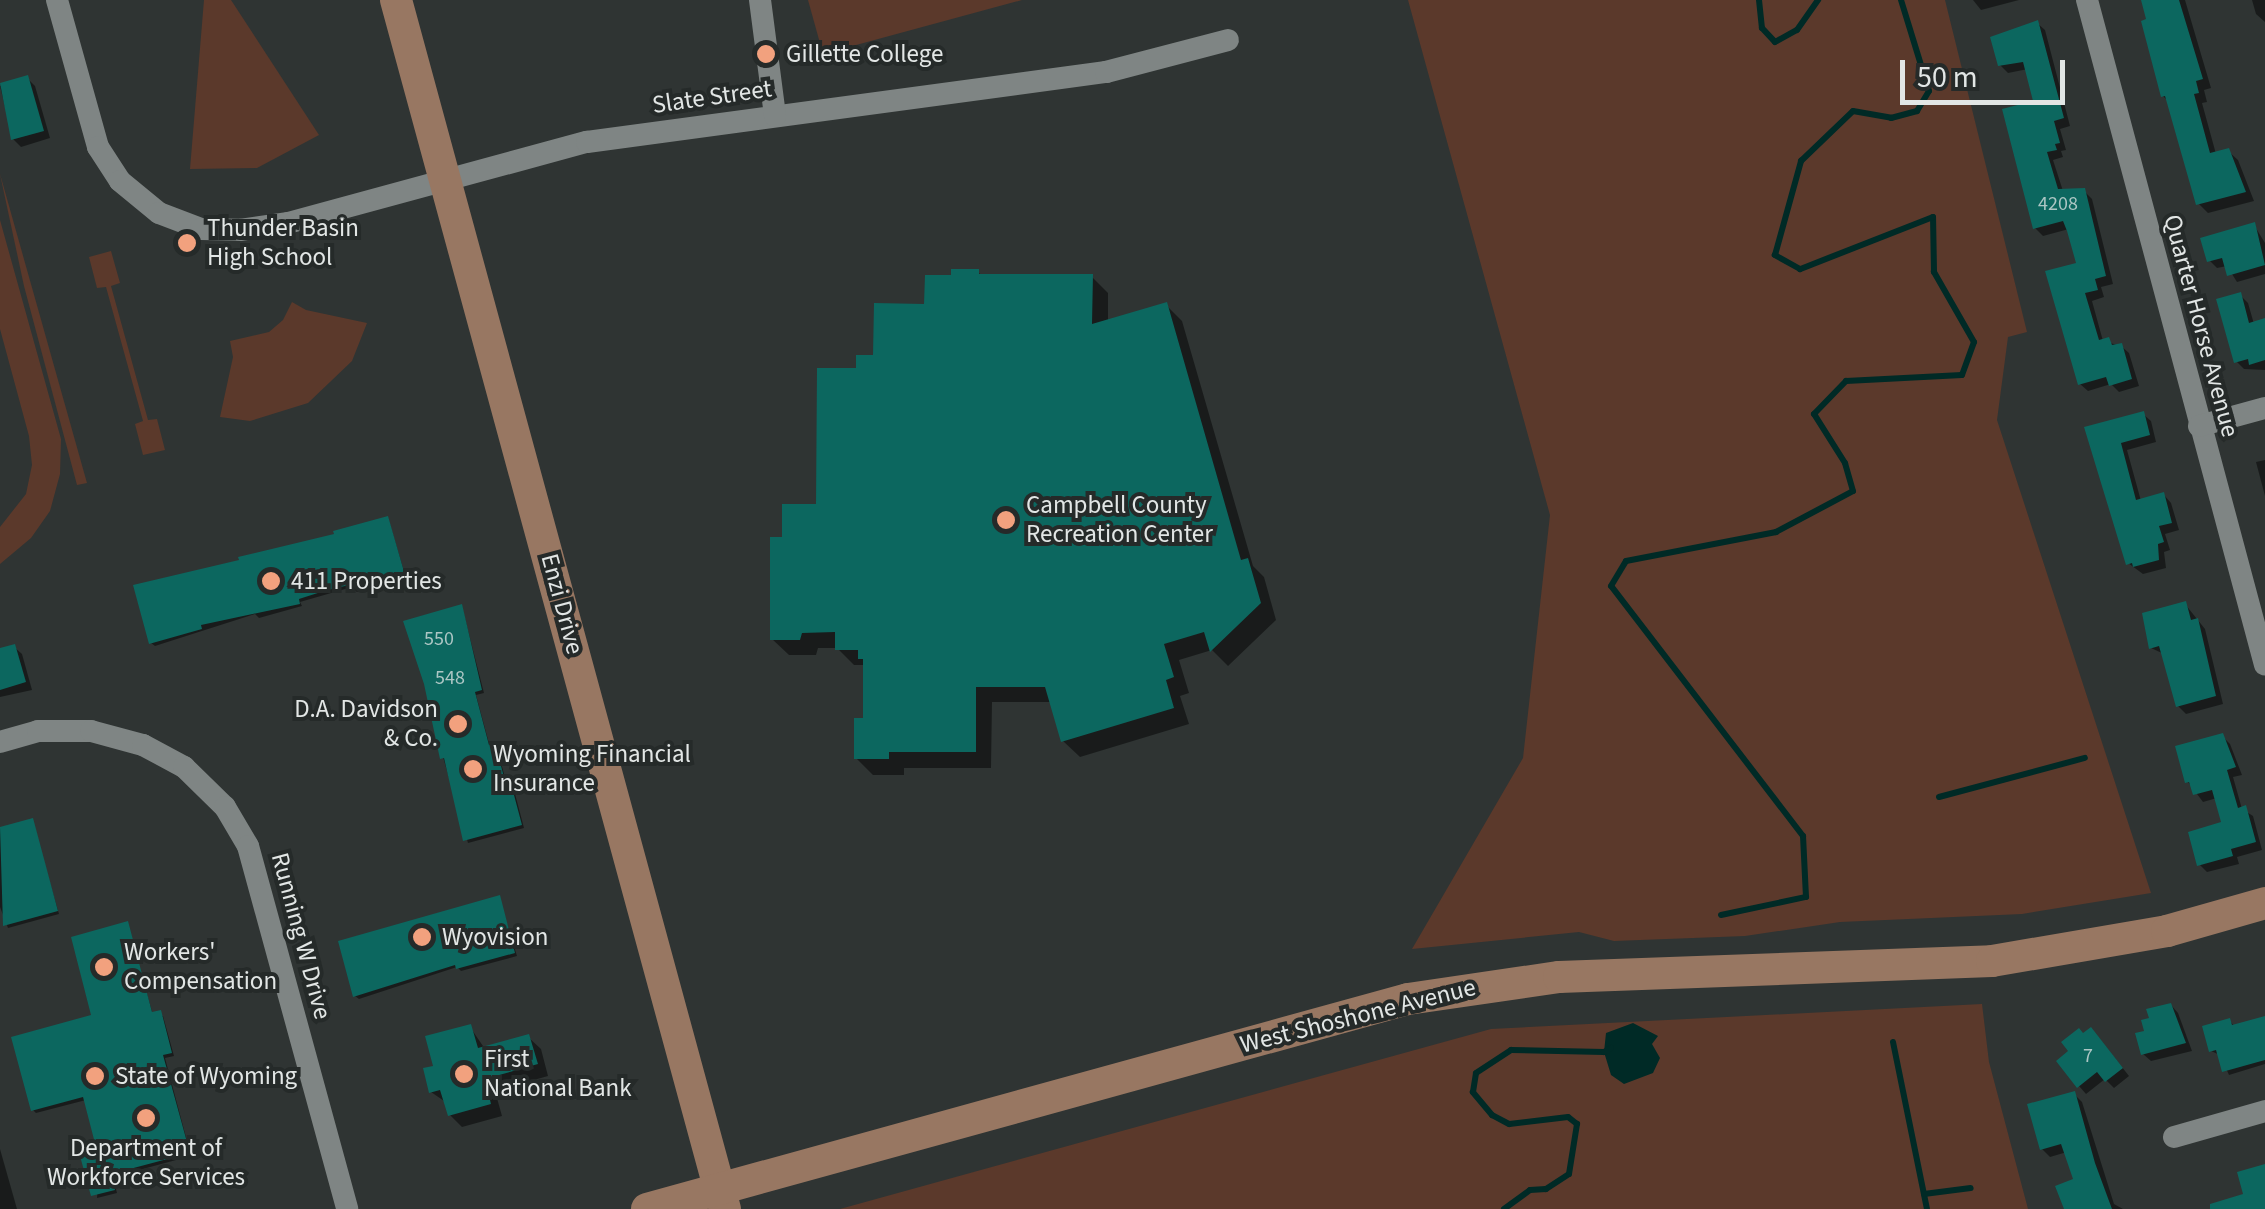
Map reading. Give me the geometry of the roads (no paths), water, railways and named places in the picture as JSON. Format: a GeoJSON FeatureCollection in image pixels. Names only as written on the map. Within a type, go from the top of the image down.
{"type":"FeatureCollection","features":[{"type":"Feature","properties":{"kind":"street","name":"Slate Street"},"geometry":{"type":"LineString","coordinates":[[57,0],[98,147],[120,181],[158,213],[201,229],[240,230],[288,223],[587,142],[1106,72],[1228,40]]}},
{"type":"Feature","properties":{"kind":"street","name":"Enzi Drive"},"geometry":{"type":"LineString","coordinates":[[396,0],[722,1199]]}},
{"type":"Feature","properties":{"kind":"street"},"geometry":{"type":"LineString","coordinates":[[760,0],[774,116]]}},
{"type":"Feature","properties":{"kind":"street","name":"Quarter Horse Avenue"},"geometry":{"type":"LineString","coordinates":[[2086,0],[2265,665]]}},
{"type":"Feature","properties":{"kind":"street"},"geometry":{"type":"LineString","coordinates":[[2199,426],[2265,408]]}},
{"type":"Feature","properties":{"kind":"street","name":"Running W Drive"},"geometry":{"type":"LineString","coordinates":[[0,742],[38,732],[91,731],[143,745],[184,767],[224,806],[248,846],[347,1209]]}},
{"type":"Feature","properties":{"kind":"street","name":"West Shoshone Avenue"},"geometry":{"type":"LineString","coordinates":[[646,1209],[722,1199],[1408,998],[1559,978],[1992,961],[2149,935],[2265,904]]}},
{"type":"Feature","properties":{"kind":"street"},"geometry":{"type":"LineString","coordinates":[[2174,1137],[2265,1112]]}},
{"type":"Feature","properties":{"kind":"water"},"geometry":{"type":"Polygon","coordinates":[[[1633,1023],[1658,1036],[1652,1044],[1660,1058],[1653,1073],[1624,1084],[1611,1075],[1604,1052],[1606,1033],[1633,1023]]]}},
{"type":"Feature","properties":{"kind":"waterway"},"geometry":{"type":"LineString","coordinates":[[1759,0],[1762,28],[1775,42],[1797,30],[1818,0]]}},
{"type":"Feature","properties":{"kind":"waterway"},"geometry":{"type":"LineString","coordinates":[[1721,915],[1806,897],[1803,836],[1611,586],[1626,561],[1776,532],[1853,491],[1845,463],[1814,414],[1846,381],[1962,375],[1974,342],[1934,272],[1933,217],[1800,269],[1775,255],[1801,161],[1853,111],[1891,118],[1917,111],[1929,91],[1901,0]]}},
{"type":"Feature","properties":{"kind":"waterway"},"geometry":{"type":"LineString","coordinates":[[1939,797],[2085,758]]}},
{"type":"Feature","properties":{"kind":"waterway"},"geometry":{"type":"LineString","coordinates":[[1893,1042],[1927,1209]]}},
{"type":"Feature","properties":{"kind":"waterway"},"geometry":{"type":"LineString","coordinates":[[1504,1209],[1530,1190],[1546,1189],[1569,1174],[1577,1124],[1568,1117],[1509,1124],[1492,1115],[1473,1092],[1476,1073],[1511,1050],[1604,1052],[1611,1048]]}},
{"type":"Feature","properties":{"kind":"waterway"},"geometry":{"type":"LineString","coordinates":[[1924,1194],[1971,1188]]}},
{"type":"Feature","properties":{"kind":"place","name":"Gillette College"},"geometry":{"type":"Point","coordinates":[766,54]}},
{"type":"Feature","properties":{"kind":"place","name":"Thunder Basin High School"},"geometry":{"type":"Point","coordinates":[187,243]}},
{"type":"Feature","properties":{"kind":"place","name":"Campbell County Recreation Center"},"geometry":{"type":"Point","coordinates":[1006,520]}},
{"type":"Feature","properties":{"kind":"place","name":"411 Properties"},"geometry":{"type":"Point","coordinates":[271,581]}},
{"type":"Feature","properties":{"kind":"place","name":"D.A. Davidson & Co."},"geometry":{"type":"Point","coordinates":[458,724]}},
{"type":"Feature","properties":{"kind":"place","name":"Wyoming Financial Insurance"},"geometry":{"type":"Point","coordinates":[473,769]}},
{"type":"Feature","properties":{"kind":"place","name":"Wyovision"},"geometry":{"type":"Point","coordinates":[422,937]}},
{"type":"Feature","properties":{"kind":"place","name":"Workers' Compensation"},"geometry":{"type":"Point","coordinates":[104,967]}},
{"type":"Feature","properties":{"kind":"place","name":"First National Bank"},"geometry":{"type":"Point","coordinates":[464,1074]}},
{"type":"Feature","properties":{"kind":"place","name":"State of Wyoming"},"geometry":{"type":"Point","coordinates":[95,1076]}},
{"type":"Feature","properties":{"kind":"place","name":"Department of Workforce Services"},"geometry":{"type":"Point","coordinates":[146,1118]}}]}
